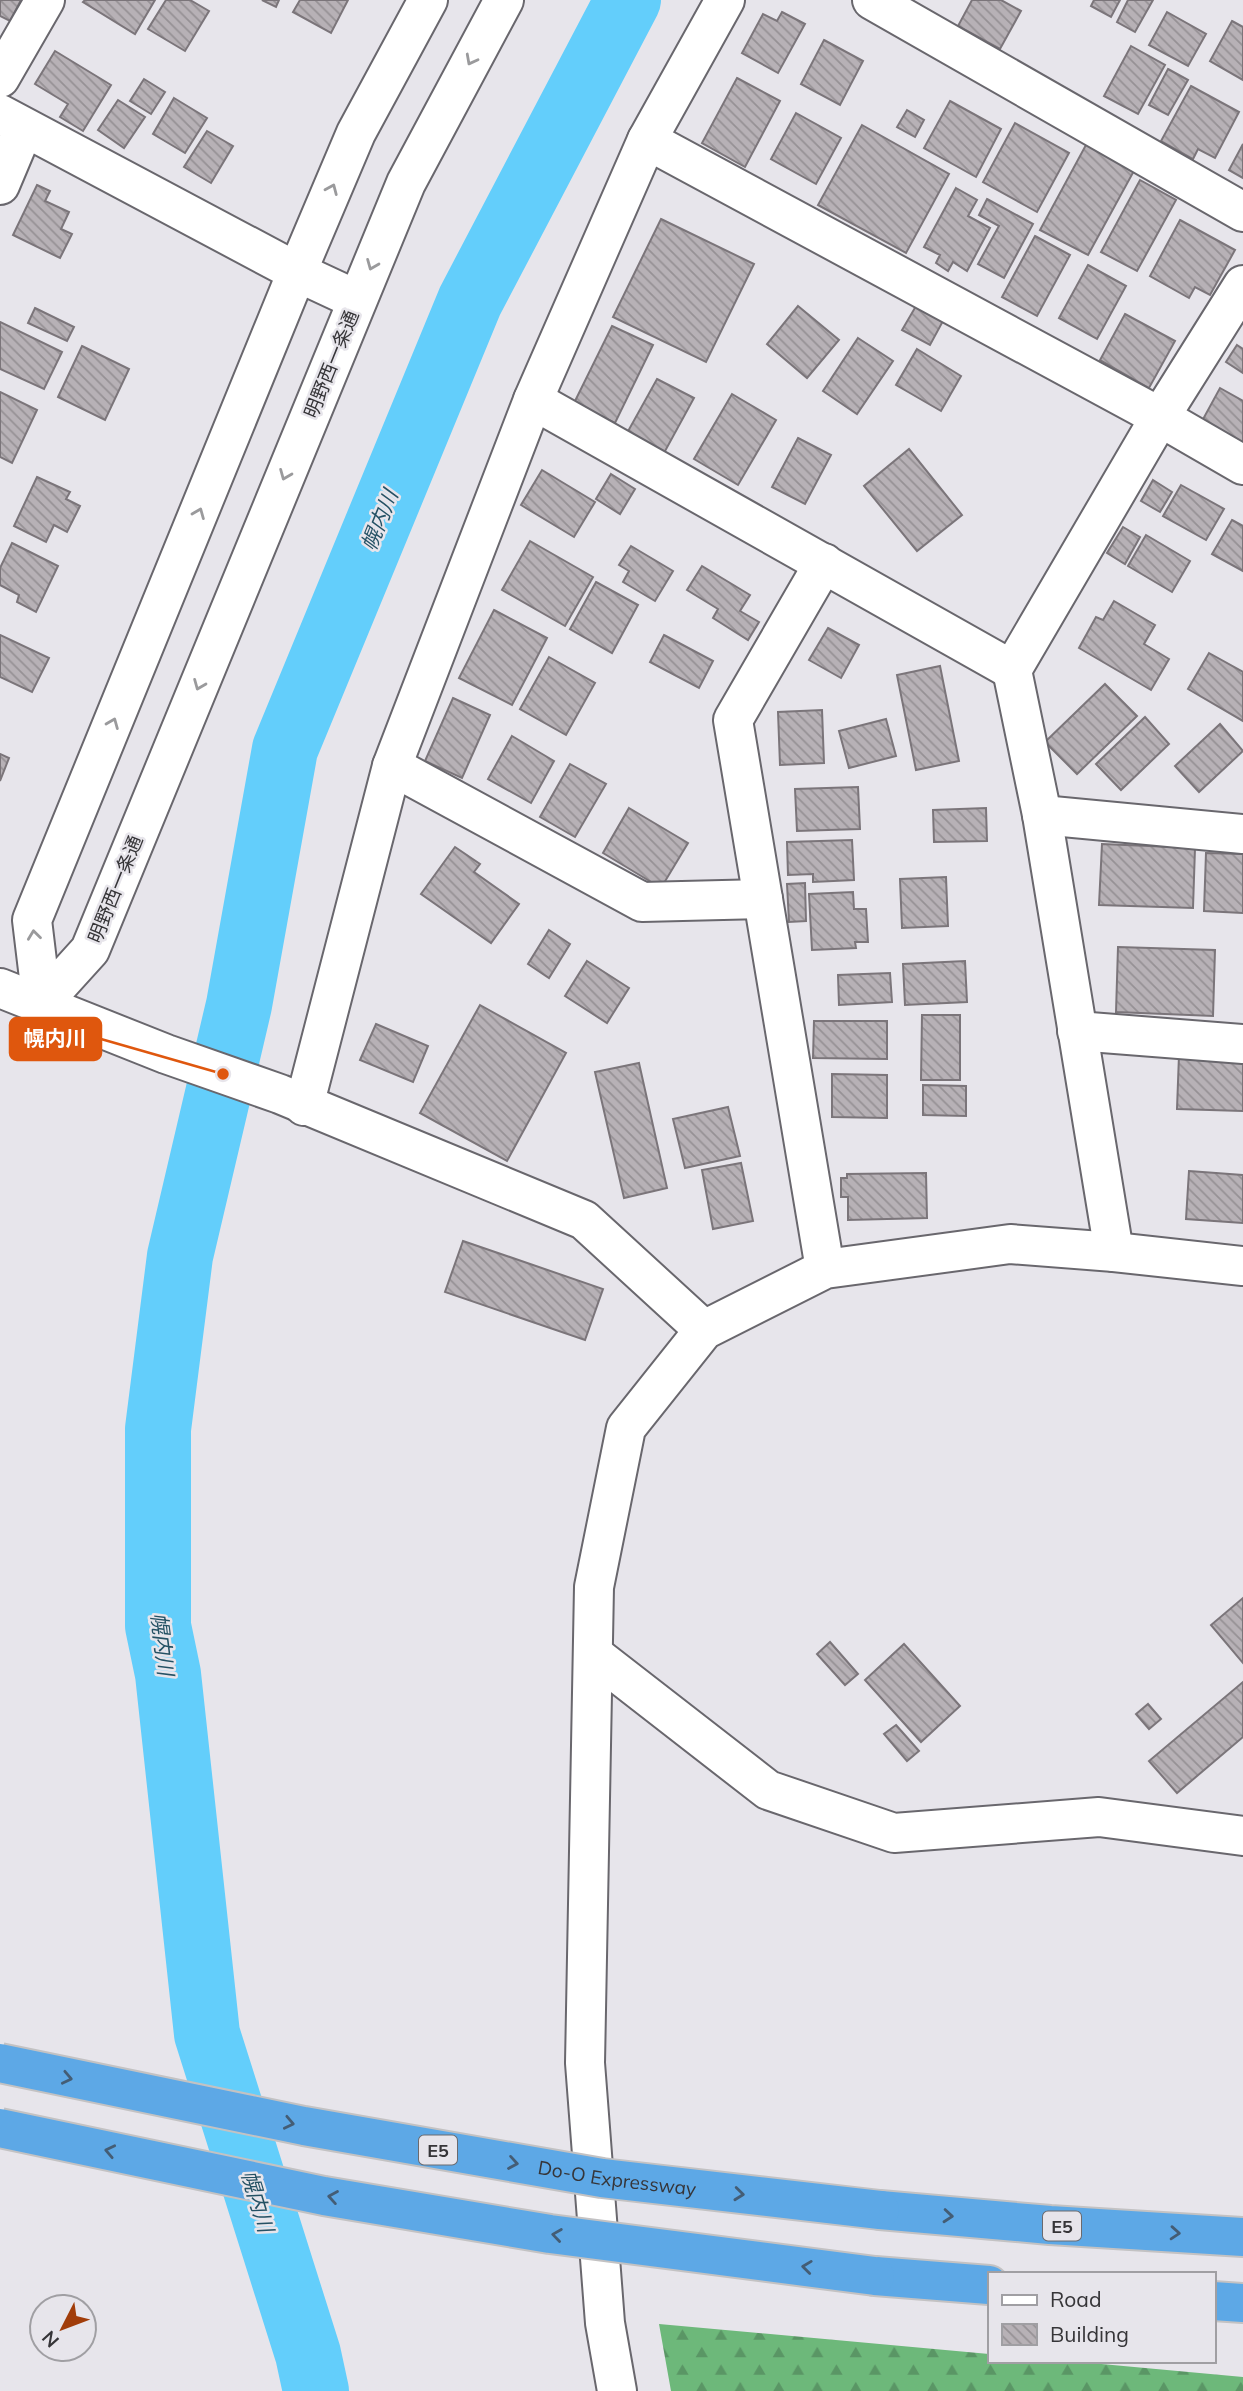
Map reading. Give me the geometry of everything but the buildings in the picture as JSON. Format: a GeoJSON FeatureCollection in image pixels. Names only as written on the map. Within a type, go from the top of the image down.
{"type":"FeatureCollection","features":[{"type":"Feature","properties":{"kind":"highway","name":"Do-O Expressway"},"geometry":{"type":"LineString","coordinates":[[0,2063],[304,2126],[602,2178],[880,2210],[1050,2225],[1243,2237]]}},
{"type":"Feature","properties":{"kind":"highway"},"geometry":{"type":"LineString","coordinates":[[0,2128],[324,2196],[510,2227],[875,2276],[988,2285]]}},
{"type":"Feature","properties":{"kind":"highway"},"geometry":{"type":"LineString","coordinates":[[1215,2301],[1243,2302]]}},
{"type":"Feature","properties":{"kind":"street"},"geometry":{"type":"LineString","coordinates":[[0,78],[44,0]]}},
{"type":"Feature","properties":{"kind":"street"},"geometry":{"type":"LineString","coordinates":[[42,1003],[32,920],[356,134],[428,0]]}},
{"type":"Feature","properties":{"kind":"street","name":"明野西一条通"},"geometry":{"type":"LineString","coordinates":[[42,1003],[90,950],[406,183],[503,0]]}},
{"type":"Feature","properties":{"kind":"street"},"geometry":{"type":"LineString","coordinates":[[304,1106],[391,766],[533,400],[647,140],[725,0]]}},
{"type":"Feature","properties":{"kind":"street"},"geometry":{"type":"LineString","coordinates":[[872,0],[1243,212]]}},
{"type":"Feature","properties":{"kind":"street"},"geometry":{"type":"LineString","coordinates":[[0,185],[12,121],[297,272],[358,300]]}},
{"type":"Feature","properties":{"kind":"street"},"geometry":{"type":"LineString","coordinates":[[647,140],[1160,417],[1243,465]]}},
{"type":"Feature","properties":{"kind":"street"},"geometry":{"type":"LineString","coordinates":[[1114,1252],[1042,816],[1012,670],[1160,417],[1243,285]]}},
{"type":"Feature","properties":{"kind":"street"},"geometry":{"type":"LineString","coordinates":[[533,400],[1012,670]]}},
{"type":"Feature","properties":{"kind":"street"},"geometry":{"type":"LineString","coordinates":[[824,564],[733,720],[825,1269]]}},
{"type":"Feature","properties":{"kind":"street"},"geometry":{"type":"LineString","coordinates":[[391,766],[642,902],[763,900]]}},
{"type":"Feature","properties":{"kind":"street"},"geometry":{"type":"LineString","coordinates":[[1042,816],[1243,834]]}},
{"type":"Feature","properties":{"kind":"street"},"geometry":{"type":"LineString","coordinates":[[0,988],[166,1054],[279,1094],[584,1220],[704,1330]]}},
{"type":"Feature","properties":{"kind":"street"},"geometry":{"type":"LineString","coordinates":[[1077,1031],[1243,1044]]}},
{"type":"Feature","properties":{"kind":"street"},"geometry":{"type":"LineString","coordinates":[[617,2391],[605,2323],[585,2063],[594,1587],[626,1428],[704,1330],[825,1269],[1010,1244],[1243,1266]]}},
{"type":"Feature","properties":{"kind":"street"},"geometry":{"type":"LineString","coordinates":[[593,1654],[768,1790],[894,1833],[1099,1817],[1243,1836]]}},
{"type":"Feature","properties":{"kind":"green space"},"geometry":{"type":"Polygon","coordinates":[[[659,2324],[988,2354],[988,2363],[1091,2363],[1243,2377],[1243,2391],[671,2391],[659,2324]]]}},
{"type":"Feature","properties":{"kind":"waterway","name":"幌内川"},"geometry":{"type":"LineString","coordinates":[[316,2391],[308,2354],[207,2034],[168,1674],[158,1626],[158,1429],[180,1256],[239,1005],[285,749],[470,301],[628,0]]}},
{"type":"Feature","properties":{"kind":"place","name":"幌内川"},"geometry":{"type":"Point","coordinates":[223,1074]}}]}
